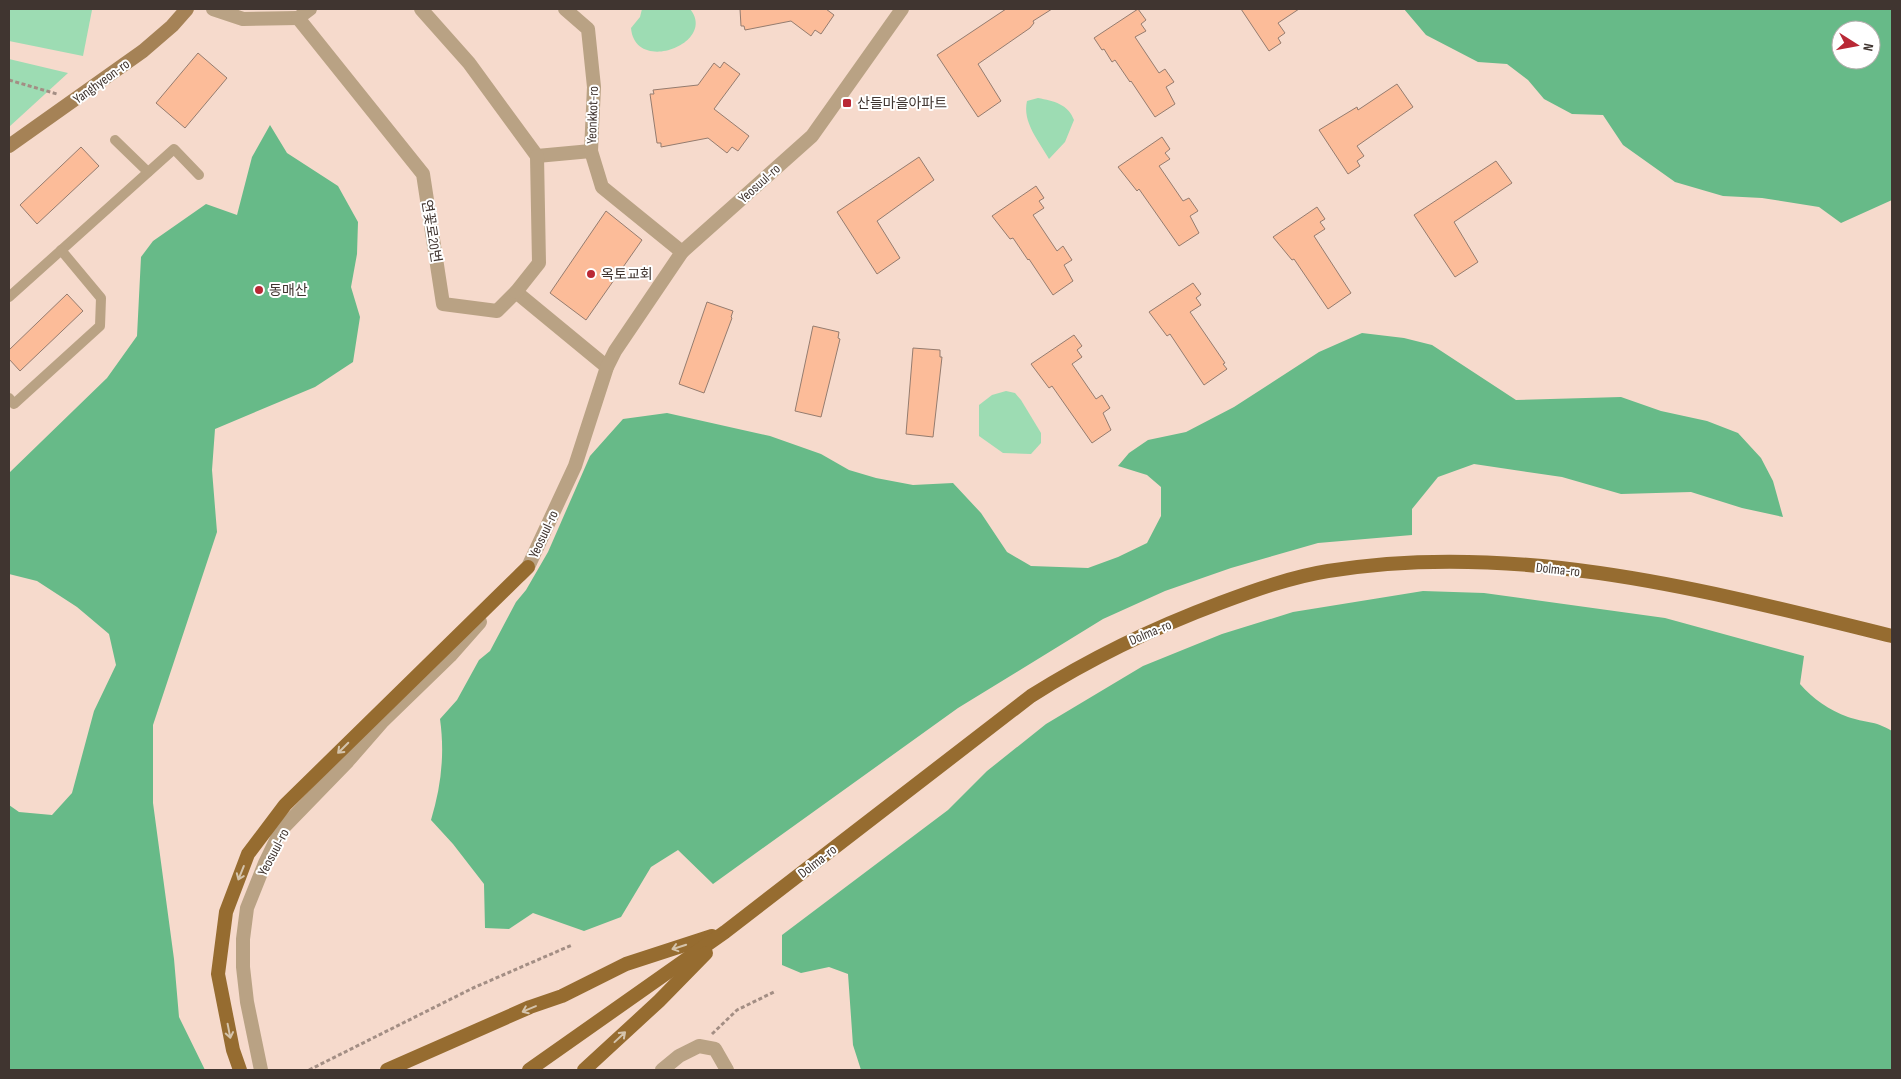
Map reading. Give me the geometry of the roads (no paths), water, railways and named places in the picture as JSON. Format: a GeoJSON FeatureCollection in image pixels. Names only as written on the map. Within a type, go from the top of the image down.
{"type":"FeatureCollection","features":[{"type":"Feature","properties":{"kind":"main road","name":"Yanghyeon-ro"},"geometry":{"type":"LineString","coordinates":[[9,146],[74,102],[143,51],[172,26],[187,9]]}},
{"type":"Feature","properties":{"kind":"main road","name":"Dolma-ro"},"geometry":{"type":"LineString","coordinates":[[529,1070],[725,932],[1031,696],[1076,667],[1136,636],[1261,588],[1318,573],[1441,560],[1526,565],[1627,576],[1752,601],[1892,636]]}},
{"type":"Feature","properties":{"kind":"main road"},"geometry":{"type":"LineString","coordinates":[[240,1070],[233,1050],[218,974],[226,912],[248,854],[284,805],[528,567]]}},
{"type":"Feature","properties":{"kind":"main road"},"geometry":{"type":"LineString","coordinates":[[388,1070],[562,996],[626,964],[725,932]]}},
{"type":"Feature","properties":{"kind":"main road"},"geometry":{"type":"LineString","coordinates":[[584,1070],[659,1001],[725,932]]}},
{"type":"Feature","properties":{"kind":"street"},"geometry":{"type":"LineString","coordinates":[[213,9],[243,19],[298,18],[310,9]]}},
{"type":"Feature","properties":{"kind":"street"},"geometry":{"type":"LineString","coordinates":[[421,9],[469,63],[537,156],[540,263],[516,292],[607,367]]}},
{"type":"Feature","properties":{"kind":"street","name":"Yeonkkot-ro"},"geometry":{"type":"LineString","coordinates":[[565,9],[588,30],[594,87],[591,151],[602,188],[682,252]]}},
{"type":"Feature","properties":{"kind":"street","name":"Yeosuul-ro"},"geometry":{"type":"LineString","coordinates":[[261,1070],[242,967],[243,939],[247,908],[281,830],[348,762],[383,721],[450,656],[528,567],[575,466],[614,351],[682,252],[812,136],[902,9]]}},
{"type":"Feature","properties":{"kind":"street","name":"연꽃로20번"},"geometry":{"type":"LineString","coordinates":[[298,18],[423,174],[443,304],[497,311],[516,292]]}},
{"type":"Feature","properties":{"kind":"street"},"geometry":{"type":"LineString","coordinates":[[537,156],[591,151]]}},
{"type":"Feature","properties":{"kind":"street"},"geometry":{"type":"LineString","coordinates":[[662,1070],[679,1056],[699,1046],[715,1049],[727,1070]]}},
{"type":"Feature","properties":{"kind":"lane"},"geometry":{"type":"LineString","coordinates":[[116,140],[148,172]]}},
{"type":"Feature","properties":{"kind":"lane"},"geometry":{"type":"LineString","coordinates":[[9,297],[174,149],[199,175]]}},
{"type":"Feature","properties":{"kind":"lane"},"geometry":{"type":"LineString","coordinates":[[9,398],[14,404],[100,326],[101,298],[61,250]]}},
{"type":"Feature","properties":{"kind":"place","name":"산들마을아파트"},"geometry":{"type":"Point","coordinates":[847,103]}},
{"type":"Feature","properties":{"kind":"place","name":"옥토교회"},"geometry":{"type":"Point","coordinates":[591,274]}},
{"type":"Feature","properties":{"kind":"place","name":"동매산"},"geometry":{"type":"Point","coordinates":[259,290]}}]}
